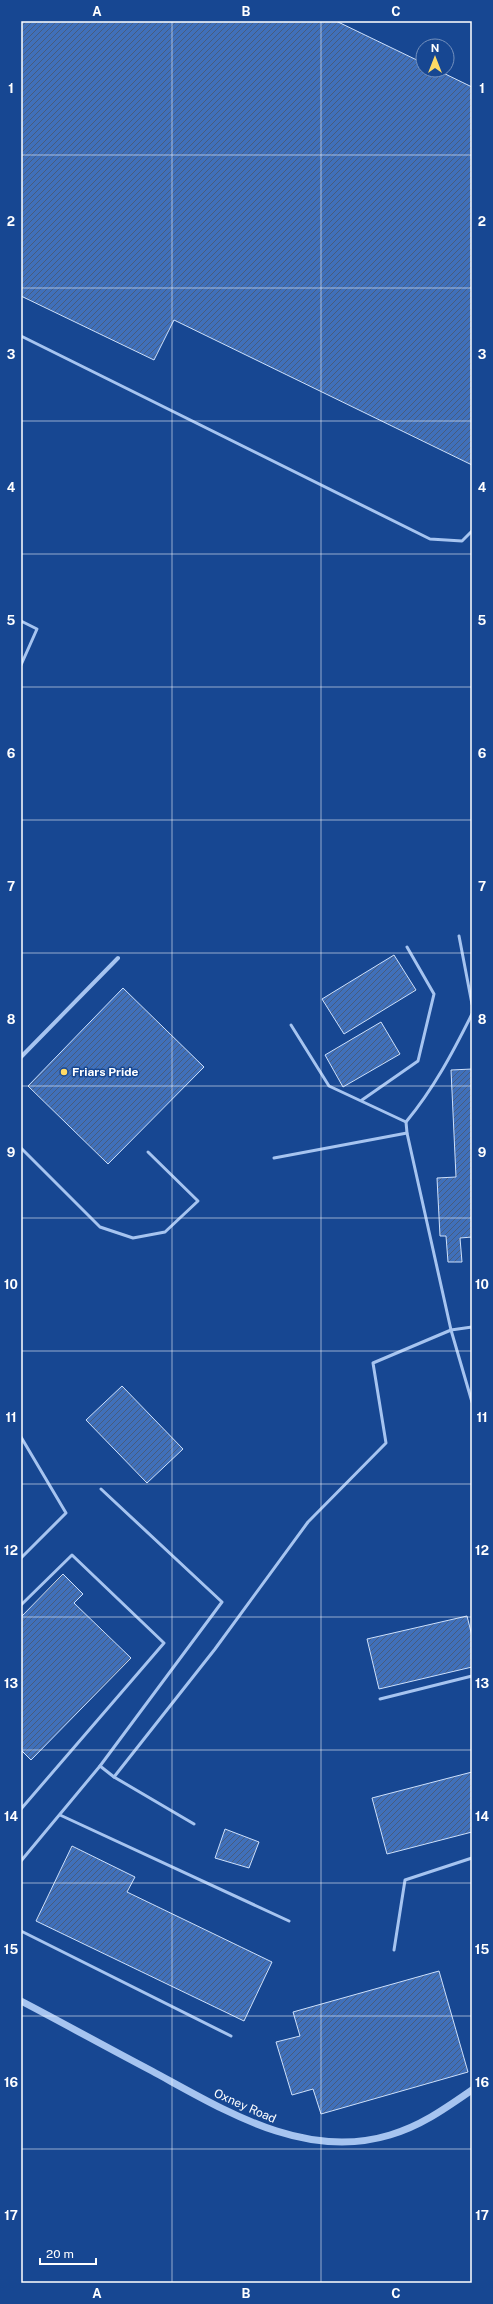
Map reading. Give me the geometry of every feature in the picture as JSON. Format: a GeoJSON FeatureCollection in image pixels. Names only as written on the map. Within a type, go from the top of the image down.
{"type":"FeatureCollection","features":[{"type":"Feature","properties":{"kind":"street"},"geometry":{"type":"LineString","coordinates":[[21,1057],[118,958]]}},
{"type":"Feature","properties":{"kind":"street","name":"Oxney Road"},"geometry":{"type":"LineString","coordinates":[[21,2001],[221,2109],[272,2131],[316,2141],[332,2142],[390,2135],[426,2121],[472,2090]]}},
{"type":"Feature","properties":{"kind":"lane"},"geometry":{"type":"LineString","coordinates":[[21,336],[430,539],[462,541],[472,530]]}},
{"type":"Feature","properties":{"kind":"lane"},"geometry":{"type":"LineString","coordinates":[[21,621],[38,629],[21,665]]}},
{"type":"Feature","properties":{"kind":"lane"},"geometry":{"type":"LineString","coordinates":[[459,936],[472,1004]]}},
{"type":"Feature","properties":{"kind":"lane"},"geometry":{"type":"LineString","coordinates":[[362,1100],[418,1061],[434,994],[407,947]]}},
{"type":"Feature","properties":{"kind":"lane"},"geometry":{"type":"LineString","coordinates":[[472,1014],[445,1068],[427,1097],[406,1122],[406,1133],[451,1330],[472,1402]]}},
{"type":"Feature","properties":{"kind":"lane"},"geometry":{"type":"LineString","coordinates":[[291,1025],[329,1086],[362,1100],[406,1122]]}},
{"type":"Feature","properties":{"kind":"lane"},"geometry":{"type":"LineString","coordinates":[[274,1158],[406,1133]]}},
{"type":"Feature","properties":{"kind":"lane"},"geometry":{"type":"LineString","coordinates":[[21,1148],[100,1227],[133,1238],[165,1232],[198,1201],[148,1152]]}},
{"type":"Feature","properties":{"kind":"lane"},"geometry":{"type":"LineString","coordinates":[[114,1777],[215,1649],[308,1522],[386,1443],[373,1363],[451,1330],[472,1327]]}},
{"type":"Feature","properties":{"kind":"lane"},"geometry":{"type":"LineString","coordinates":[[21,1437],[66,1513],[21,1558]]}},
{"type":"Feature","properties":{"kind":"lane"},"geometry":{"type":"LineString","coordinates":[[21,1861],[100,1766],[222,1602],[101,1489]]}},
{"type":"Feature","properties":{"kind":"lane"},"geometry":{"type":"LineString","coordinates":[[21,1605],[72,1555],[164,1643],[21,1809]]}},
{"type":"Feature","properties":{"kind":"lane"},"geometry":{"type":"LineString","coordinates":[[380,1699],[472,1676]]}},
{"type":"Feature","properties":{"kind":"lane"},"geometry":{"type":"LineString","coordinates":[[100,1766],[114,1777],[194,1824]]}},
{"type":"Feature","properties":{"kind":"lane"},"geometry":{"type":"LineString","coordinates":[[60,1815],[289,1921]]}},
{"type":"Feature","properties":{"kind":"lane"},"geometry":{"type":"LineString","coordinates":[[394,1950],[405,1880],[472,1858]]}},
{"type":"Feature","properties":{"kind":"lane"},"geometry":{"type":"LineString","coordinates":[[21,1931],[231,2036]]}},
{"type":"Feature","properties":{"kind":"building"},"geometry":{"type":"Polygon","coordinates":[[[21,21],[336,21],[415,59],[415,78],[453,78],[472,87],[472,465],[174,320],[154,360],[21,296],[21,21]]]}},
{"type":"Feature","properties":{"kind":"building"},"geometry":{"type":"Polygon","coordinates":[[[394,955],[416,990],[344,1034],[322,999],[394,955]]]}},
{"type":"Feature","properties":{"kind":"building"},"geometry":{"type":"Polygon","coordinates":[[[123,988],[204,1067],[108,1164],[28,1086],[123,988]]]}},
{"type":"Feature","properties":{"kind":"building"},"geometry":{"type":"Polygon","coordinates":[[[381,1022],[400,1054],[343,1087],[325,1055],[381,1022]]]}},
{"type":"Feature","properties":{"kind":"building"},"geometry":{"type":"Polygon","coordinates":[[[472,1069],[472,1237],[460,1238],[462,1262],[448,1262],[446,1236],[440,1236],[437,1178],[456,1177],[451,1070],[472,1069]]]}},
{"type":"Feature","properties":{"kind":"building"},"geometry":{"type":"Polygon","coordinates":[[[122,1386],[183,1449],[147,1483],[86,1420],[122,1386]]]}},
{"type":"Feature","properties":{"kind":"building"},"geometry":{"type":"Polygon","coordinates":[[[63,1574],[83,1594],[74,1603],[131,1658],[31,1760],[21,1750],[21,1617],[63,1574]]]}},
{"type":"Feature","properties":{"kind":"building"},"geometry":{"type":"Polygon","coordinates":[[[467,1616],[472,1636],[472,1667],[379,1689],[367,1639],[467,1616]]]}},
{"type":"Feature","properties":{"kind":"building"},"geometry":{"type":"Polygon","coordinates":[[[472,1772],[472,1832],[387,1854],[372,1798],[472,1772]]]}},
{"type":"Feature","properties":{"kind":"building"},"geometry":{"type":"Polygon","coordinates":[[[225,1829],[259,1842],[249,1868],[215,1858],[225,1829]]]}},
{"type":"Feature","properties":{"kind":"building"},"geometry":{"type":"Polygon","coordinates":[[[72,1846],[135,1877],[127,1892],[272,1962],[244,2021],[36,1921],[72,1846]]]}},
{"type":"Feature","properties":{"kind":"building"},"geometry":{"type":"Polygon","coordinates":[[[439,1971],[468,2072],[321,2114],[313,2089],[292,2095],[276,2042],[300,2036],[293,2012],[439,1971]]]}},
{"type":"Feature","properties":{"kind":"place","name":"Friars Pride"},"geometry":{"type":"Point","coordinates":[64,1072]}}]}
